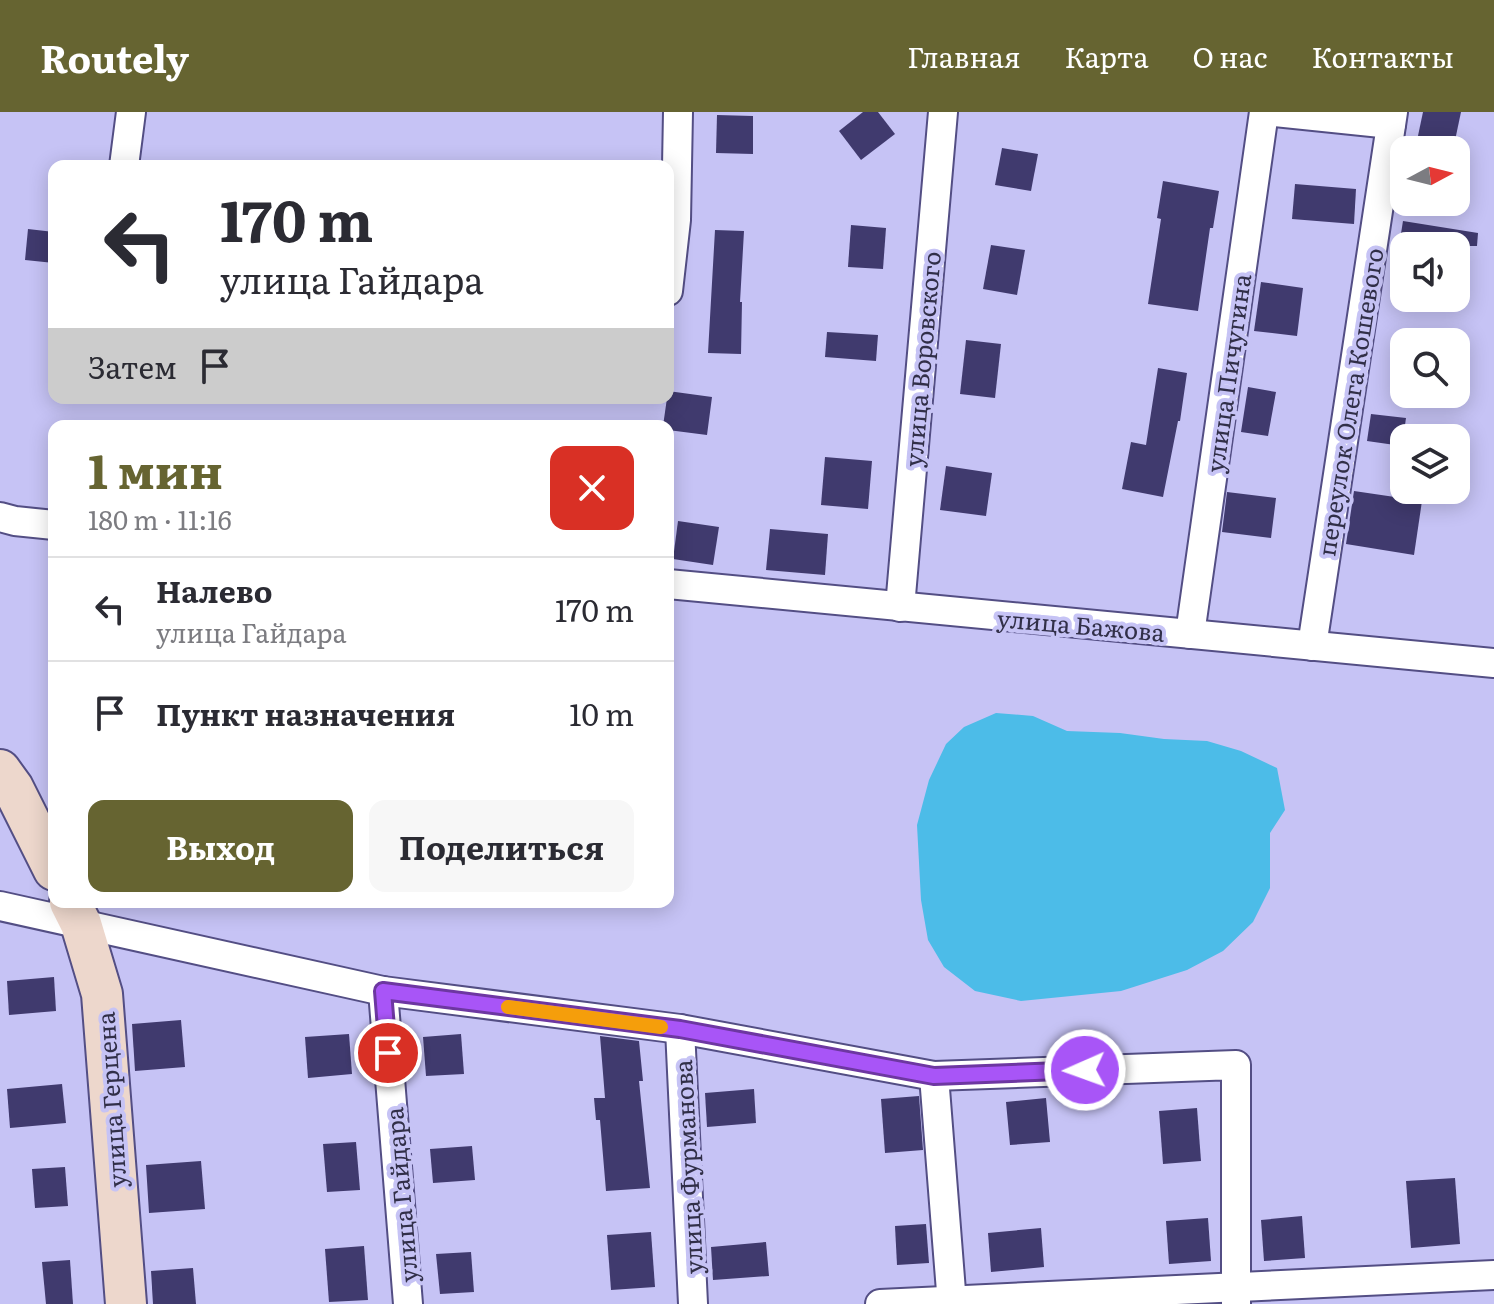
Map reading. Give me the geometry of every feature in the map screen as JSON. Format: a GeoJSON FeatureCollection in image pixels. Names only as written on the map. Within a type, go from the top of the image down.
{"type":"FeatureCollection","features":[{"type":"Feature","properties":{"kind":"street"},"geometry":{"type":"LineString","coordinates":[[125,160],[131,112]]}},
{"type":"Feature","properties":{"kind":"street"},"geometry":{"type":"LineString","coordinates":[[674,238],[678,112]]}},
{"type":"Feature","properties":{"kind":"street","name":"улица Воровского"},"geometry":{"type":"LineString","coordinates":[[900,607],[943,112]]}},
{"type":"Feature","properties":{"kind":"street","name":"улица Пичугина"},"geometry":{"type":"LineString","coordinates":[[1190,634],[1264,112]]}},
{"type":"Feature","properties":{"kind":"street"},"geometry":{"type":"LineString","coordinates":[[1275,112],[1392,118]]}},
{"type":"Feature","properties":{"kind":"street","name":"переулок Олега Кошевого"},"geometry":{"type":"LineString","coordinates":[[1312,646],[1392,118]]}},
{"type":"Feature","properties":{"kind":"street"},"geometry":{"type":"LineString","coordinates":[[0,517],[48,524]]}},
{"type":"Feature","properties":{"kind":"street","name":"улица Бажова"},"geometry":{"type":"LineString","coordinates":[[674,585],[1494,663]]}},
{"type":"Feature","properties":{"kind":"street"},"geometry":{"type":"LineString","coordinates":[[0,770],[13,788],[48,858]]}},
{"type":"Feature","properties":{"kind":"street"},"geometry":{"type":"LineString","coordinates":[[0,906],[76,913],[383,991],[680,1029],[934,1076],[1236,1065],[1236,1296]]}},
{"type":"Feature","properties":{"kind":"street","name":"улица Герцена"},"geometry":{"type":"LineString","coordinates":[[76,913],[102,994],[126,1304]]}},
{"type":"Feature","properties":{"kind":"street","name":"улица Гайдара"},"geometry":{"type":"LineString","coordinates":[[383,991],[408,1304]]}},
{"type":"Feature","properties":{"kind":"street","name":"улица Фурманова"},"geometry":{"type":"LineString","coordinates":[[680,1029],[693,1304]]}},
{"type":"Feature","properties":{"kind":"street"},"geometry":{"type":"LineString","coordinates":[[934,1076],[952,1302]]}},
{"type":"Feature","properties":{"kind":"street"},"geometry":{"type":"LineString","coordinates":[[880,1304],[1236,1296],[1494,1275]]}},
{"type":"Feature","properties":{"kind":"water"},"geometry":{"type":"Polygon","coordinates":[[[996,713],[1033,716],[1067,731],[1207,741],[1241,751],[1277,768],[1285,810],[1270,833],[1270,888],[1253,922],[1223,951],[1187,970],[1121,991],[1021,1001],[975,991],[944,967],[928,940],[921,900],[917,825],[929,780],[946,744],[964,727],[996,713]]]}},
{"type":"Feature","properties":{"kind":"building"},"geometry":{"type":"Polygon","coordinates":[[[863,112],[878,112],[895,134],[861,160],[839,131],[863,112]]]}},
{"type":"Feature","properties":{"kind":"building"},"geometry":{"type":"Polygon","coordinates":[[[1423,112],[1461,112],[1456,136],[1418,136],[1423,112]]]}},
{"type":"Feature","properties":{"kind":"building"},"geometry":{"type":"Polygon","coordinates":[[[717,115],[753,116],[753,154],[716,153],[717,115]]]}},
{"type":"Feature","properties":{"kind":"building"},"geometry":{"type":"Polygon","coordinates":[[[1002,148],[1038,154],[1031,191],[995,185],[1002,148]]]}},
{"type":"Feature","properties":{"kind":"building"},"geometry":{"type":"Polygon","coordinates":[[[1163,181],[1219,191],[1213,228],[1210,228],[1198,311],[1148,304],[1161,219],[1157,218],[1163,181]]]}},
{"type":"Feature","properties":{"kind":"building"},"geometry":{"type":"Polygon","coordinates":[[[1295,184],[1356,189],[1354,224],[1292,219],[1295,184]]]}},
{"type":"Feature","properties":{"kind":"building"},"geometry":{"type":"Polygon","coordinates":[[[1403,221],[1478,233],[1477,246],[1470,246],[1470,232],[1401,232],[1403,221]]]}},
{"type":"Feature","properties":{"kind":"building"},"geometry":{"type":"Polygon","coordinates":[[[851,225],[886,228],[883,269],[848,267],[851,225]]]}},
{"type":"Feature","properties":{"kind":"building"},"geometry":{"type":"Polygon","coordinates":[[[28,229],[48,231],[48,262],[25,260],[28,229]]]}},
{"type":"Feature","properties":{"kind":"building"},"geometry":{"type":"Polygon","coordinates":[[[715,230],[744,231],[741,354],[708,353],[715,230]]]}},
{"type":"Feature","properties":{"kind":"building"},"geometry":{"type":"Polygon","coordinates":[[[991,245],[1025,250],[1017,295],[983,289],[991,245]]]}},
{"type":"Feature","properties":{"kind":"building"},"geometry":{"type":"Polygon","coordinates":[[[1261,282],[1303,288],[1297,336],[1254,331],[1261,282]]]}},
{"type":"Feature","properties":{"kind":"building"},"geometry":{"type":"Polygon","coordinates":[[[827,332],[878,335],[876,361],[825,357],[827,332]]]}},
{"type":"Feature","properties":{"kind":"building"},"geometry":{"type":"Polygon","coordinates":[[[966,340],[1001,344],[995,398],[960,394],[966,340]]]}},
{"type":"Feature","properties":{"kind":"building"},"geometry":{"type":"Polygon","coordinates":[[[1158,368],[1187,373],[1163,497],[1122,489],[1131,442],[1146,445],[1158,368]]]}},
{"type":"Feature","properties":{"kind":"building"},"geometry":{"type":"Polygon","coordinates":[[[1248,387],[1276,392],[1268,436],[1241,432],[1248,387]]]}},
{"type":"Feature","properties":{"kind":"building"},"geometry":{"type":"Polygon","coordinates":[[[674,392],[712,397],[707,435],[674,431],[674,420],[664,420],[666,404],[674,404],[674,392]]]}},
{"type":"Feature","properties":{"kind":"building"},"geometry":{"type":"Polygon","coordinates":[[[1371,414],[1406,418],[1405,424],[1390,424],[1390,444],[1367,441],[1371,414]]]}},
{"type":"Feature","properties":{"kind":"building"},"geometry":{"type":"Polygon","coordinates":[[[825,457],[872,461],[868,509],[821,505],[825,457]]]}},
{"type":"Feature","properties":{"kind":"building"},"geometry":{"type":"Polygon","coordinates":[[[946,466],[992,473],[986,516],[940,510],[946,466]]]}},
{"type":"Feature","properties":{"kind":"building"},"geometry":{"type":"Polygon","coordinates":[[[1354,491],[1390,496],[1390,504],[1422,504],[1414,555],[1346,544],[1354,491]]]}},
{"type":"Feature","properties":{"kind":"building"},"geometry":{"type":"Polygon","coordinates":[[[1227,492],[1276,498],[1271,538],[1222,532],[1227,492]]]}},
{"type":"Feature","properties":{"kind":"building"},"geometry":{"type":"Polygon","coordinates":[[[678,521],[719,527],[713,565],[674,559],[678,521]]]}},
{"type":"Feature","properties":{"kind":"building"},"geometry":{"type":"Polygon","coordinates":[[[770,529],[828,534],[825,575],[766,570],[770,529]]]}},
{"type":"Feature","properties":{"kind":"building"},"geometry":{"type":"Polygon","coordinates":[[[54,977],[56,1011],[9,1015],[7,981],[54,977]]]}},
{"type":"Feature","properties":{"kind":"building"},"geometry":{"type":"Polygon","coordinates":[[[181,1020],[185,1067],[135,1071],[132,1024],[181,1020]]]}},
{"type":"Feature","properties":{"kind":"building"},"geometry":{"type":"Polygon","coordinates":[[[349,1034],[352,1074],[308,1078],[305,1037],[349,1034]]]}},
{"type":"Feature","properties":{"kind":"building"},"geometry":{"type":"Polygon","coordinates":[[[461,1034],[464,1074],[426,1076],[423,1037],[461,1034]]]}},
{"type":"Feature","properties":{"kind":"building"},"geometry":{"type":"Polygon","coordinates":[[[600,1036],[639,1041],[643,1081],[639,1081],[650,1188],[606,1191],[600,1120],[596,1120],[594,1098],[605,1098],[600,1036]]]}},
{"type":"Feature","properties":{"kind":"building"},"geometry":{"type":"Polygon","coordinates":[[[62,1084],[66,1123],[10,1128],[7,1089],[62,1084]]]}},
{"type":"Feature","properties":{"kind":"building"},"geometry":{"type":"Polygon","coordinates":[[[754,1089],[756,1123],[707,1127],[705,1093],[754,1089]]]}},
{"type":"Feature","properties":{"kind":"building"},"geometry":{"type":"Polygon","coordinates":[[[919,1096],[923,1150],[885,1153],[881,1099],[919,1096]]]}},
{"type":"Feature","properties":{"kind":"building"},"geometry":{"type":"Polygon","coordinates":[[[1046,1098],[1050,1142],[1010,1145],[1006,1102],[1046,1098]]]}},
{"type":"Feature","properties":{"kind":"building"},"geometry":{"type":"Polygon","coordinates":[[[1197,1108],[1201,1161],[1163,1164],[1159,1111],[1197,1108]]]}},
{"type":"Feature","properties":{"kind":"building"},"geometry":{"type":"Polygon","coordinates":[[[356,1142],[360,1190],[327,1192],[323,1144],[356,1142]]]}},
{"type":"Feature","properties":{"kind":"building"},"geometry":{"type":"Polygon","coordinates":[[[472,1146],[475,1180],[433,1183],[430,1149],[472,1146]]]}},
{"type":"Feature","properties":{"kind":"building"},"geometry":{"type":"Polygon","coordinates":[[[201,1161],[205,1209],[149,1213],[146,1165],[201,1161]]]}},
{"type":"Feature","properties":{"kind":"building"},"geometry":{"type":"Polygon","coordinates":[[[65,1167],[68,1206],[35,1208],[32,1169],[65,1167]]]}},
{"type":"Feature","properties":{"kind":"building"},"geometry":{"type":"Polygon","coordinates":[[[1455,1178],[1460,1244],[1411,1248],[1406,1181],[1455,1178]]]}},
{"type":"Feature","properties":{"kind":"building"},"geometry":{"type":"Polygon","coordinates":[[[1302,1216],[1305,1258],[1264,1261],[1261,1220],[1302,1216]]]}},
{"type":"Feature","properties":{"kind":"building"},"geometry":{"type":"Polygon","coordinates":[[[1208,1218],[1211,1261],[1169,1264],[1166,1221],[1208,1218]]]}},
{"type":"Feature","properties":{"kind":"building"},"geometry":{"type":"Polygon","coordinates":[[[926,1224],[929,1263],[897,1265],[895,1226],[926,1224]]]}},
{"type":"Feature","properties":{"kind":"building"},"geometry":{"type":"Polygon","coordinates":[[[1041,1228],[1044,1267],[991,1272],[988,1233],[1041,1228]]]}},
{"type":"Feature","properties":{"kind":"building"},"geometry":{"type":"Polygon","coordinates":[[[651,1232],[655,1287],[611,1290],[607,1235],[651,1232]]]}},
{"type":"Feature","properties":{"kind":"building"},"geometry":{"type":"Polygon","coordinates":[[[766,1242],[769,1276],[713,1280],[711,1247],[766,1242]]]}},
{"type":"Feature","properties":{"kind":"building"},"geometry":{"type":"Polygon","coordinates":[[[364,1246],[368,1300],[329,1302],[325,1249],[364,1246]]]}},
{"type":"Feature","properties":{"kind":"building"},"geometry":{"type":"Polygon","coordinates":[[[471,1252],[474,1292],[440,1294],[436,1254],[471,1252]]]}},
{"type":"Feature","properties":{"kind":"building"},"geometry":{"type":"Polygon","coordinates":[[[70,1260],[73,1304],[46,1304],[42,1262],[70,1260]]]}},
{"type":"Feature","properties":{"kind":"building"},"geometry":{"type":"Polygon","coordinates":[[[193,1268],[196,1304],[153,1304],[151,1271],[193,1268]]]}},
{"type":"Feature","properties":{"kind":"slow traffic"},"geometry":{"type":"LineString","coordinates":[[508,1007],[661,1027]]}},
{"type":"Feature","properties":{"kind":"route"},"geometry":{"type":"LineString","coordinates":[[388,1053],[383,991],[680,1029],[934,1076],[1085,1070]]}}]}
